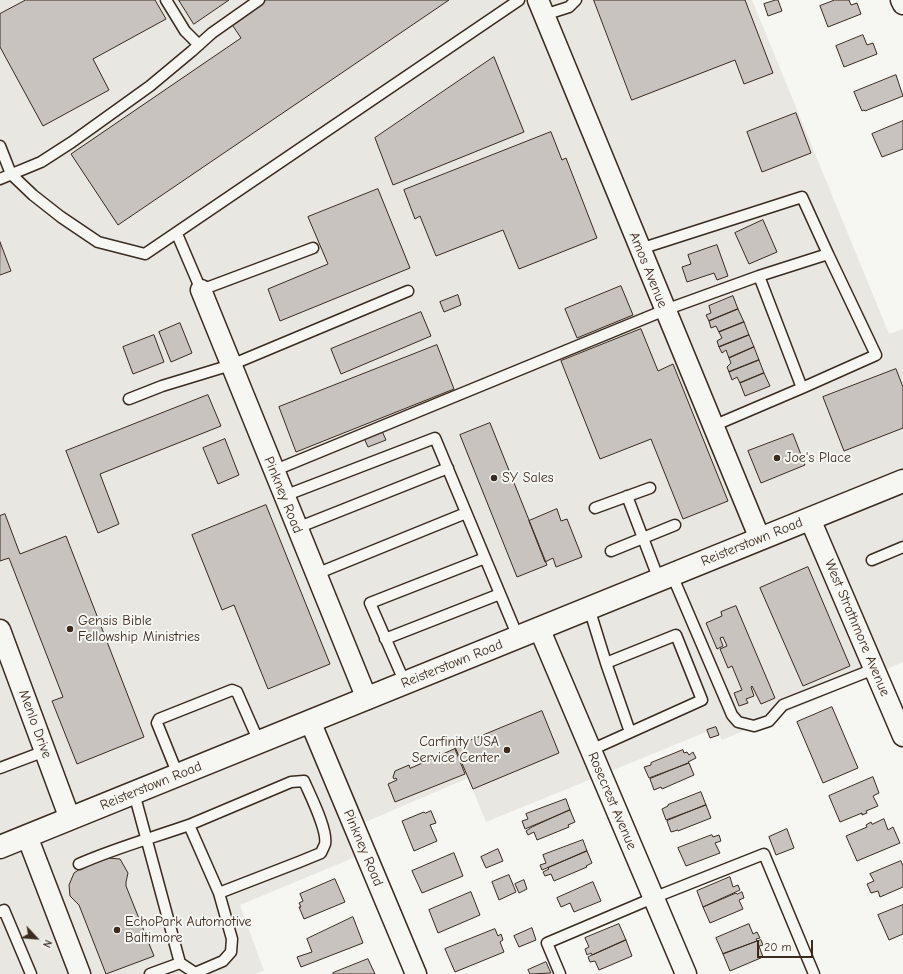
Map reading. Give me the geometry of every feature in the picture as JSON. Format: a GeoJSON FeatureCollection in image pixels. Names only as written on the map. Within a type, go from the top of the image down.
{"type":"FeatureCollection","features":[{"type":"Feature","properties":{"kind":"main road","name":"Reisterstown Road"},"geometry":{"type":"LineString","coordinates":[[0,847],[903,481]]}},
{"type":"Feature","properties":{"kind":"street"},"geometry":{"type":"LineString","coordinates":[[901,0],[903,4]]}},
{"type":"Feature","properties":{"kind":"street","name":"Amos Avenue"},"geometry":{"type":"LineString","coordinates":[[541,8],[760,539]]}},
{"type":"Feature","properties":{"kind":"street","name":"Pinkney Road"},"geometry":{"type":"LineString","coordinates":[[201,290],[366,698]]}},
{"type":"Feature","properties":{"kind":"street","name":"West Strathmore Avenue"},"geometry":{"type":"LineString","coordinates":[[810,519],[903,736]]}},
{"type":"Feature","properties":{"kind":"street","name":"Rosecrest Avenue"},"geometry":{"type":"LineString","coordinates":[[540,628],[686,974]]}},
{"type":"Feature","properties":{"kind":"street","name":"Menlo Drive"},"geometry":{"type":"LineString","coordinates":[[0,630],[70,819]]}},
{"type":"Feature","properties":{"kind":"street","name":"Pinkney Road"},"geometry":{"type":"LineString","coordinates":[[310,721],[416,974]]}},
{"type":"Feature","properties":{"kind":"street"},"geometry":{"type":"LineString","coordinates":[[27,836],[80,974]]}},
{"type":"Feature","properties":{"kind":"lane"},"geometry":{"type":"LineString","coordinates":[[166,0],[185,31],[199,45]]}},
{"type":"Feature","properties":{"kind":"lane"},"geometry":{"type":"LineString","coordinates":[[0,179],[41,162],[72,142],[150,86],[199,45],[212,32],[259,0]]}},
{"type":"Feature","properties":{"kind":"lane"},"geometry":{"type":"LineString","coordinates":[[0,146],[11,174],[61,217],[98,242],[145,254],[177,234],[505,4],[519,0]]}},
{"type":"Feature","properties":{"kind":"lane"},"geometry":{"type":"LineString","coordinates":[[541,8],[569,7],[576,0]]}},
{"type":"Feature","properties":{"kind":"lane"},"geometry":{"type":"LineString","coordinates":[[640,249],[802,197],[876,355],[713,426]]}},
{"type":"Feature","properties":{"kind":"lane"},"geometry":{"type":"LineString","coordinates":[[177,234],[201,290],[313,248]]}},
{"type":"Feature","properties":{"kind":"lane"},"geometry":{"type":"LineString","coordinates":[[273,471],[665,310],[759,276],[828,254]]}},
{"type":"Feature","properties":{"kind":"lane"},"geometry":{"type":"LineString","coordinates":[[759,276],[802,388]]}},
{"type":"Feature","properties":{"kind":"lane"},"geometry":{"type":"LineString","coordinates":[[129,399],[162,386],[231,365],[408,291]]}},
{"type":"Feature","properties":{"kind":"lane"},"geometry":{"type":"LineString","coordinates":[[284,496],[435,438],[518,637]]}},
{"type":"Feature","properties":{"kind":"lane"},"geometry":{"type":"LineString","coordinates":[[297,528],[448,468]]}},
{"type":"Feature","properties":{"kind":"lane"},"geometry":{"type":"LineString","coordinates":[[594,508],[650,488]]}},
{"type":"Feature","properties":{"kind":"lane"},"geometry":{"type":"LineString","coordinates":[[627,496],[643,538],[666,577],[732,715],[738,722],[754,726],[769,720],[784,705],[874,669]]}},
{"type":"Feature","properties":{"kind":"lane"},"geometry":{"type":"LineString","coordinates":[[316,574],[466,513]]}},
{"type":"Feature","properties":{"kind":"lane"},"geometry":{"type":"LineString","coordinates":[[611,551],[675,525]]}},
{"type":"Feature","properties":{"kind":"lane"},"geometry":{"type":"LineString","coordinates":[[872,560],[903,547]]}},
{"type":"Feature","properties":{"kind":"lane"},"geometry":{"type":"LineString","coordinates":[[405,683],[370,604],[485,558]]}},
{"type":"Feature","properties":{"kind":"lane"},"geometry":{"type":"LineString","coordinates":[[385,639],[500,594]]}},
{"type":"Feature","properties":{"kind":"lane"},"geometry":{"type":"LineString","coordinates":[[589,608],[630,732]]}},
{"type":"Feature","properties":{"kind":"lane"},"geometry":{"type":"LineString","coordinates":[[591,750],[702,700],[676,635],[606,663]]}},
{"type":"Feature","properties":{"kind":"lane"},"geometry":{"type":"LineString","coordinates":[[178,775],[156,724],[159,719],[232,690],[237,692],[259,742]]}},
{"type":"Feature","properties":{"kind":"lane"},"geometry":{"type":"LineString","coordinates":[[0,768],[45,751]]}},
{"type":"Feature","properties":{"kind":"lane"},"geometry":{"type":"LineString","coordinates":[[79,864],[102,854],[189,825],[291,782],[304,781],[319,815],[324,833],[325,843],[321,852],[219,893]]}},
{"type":"Feature","properties":{"kind":"lane"},"geometry":{"type":"LineString","coordinates":[[134,793],[180,964],[195,973],[223,961],[231,952],[232,939],[219,893],[189,825]]}},
{"type":"Feature","properties":{"kind":"lane"},"geometry":{"type":"LineString","coordinates":[[560,974],[547,943],[653,898],[764,854],[814,974]]}},
{"type":"Feature","properties":{"kind":"lane"},"geometry":{"type":"LineString","coordinates":[[0,912],[4,910],[31,974]]}},
{"type":"Feature","properties":{"kind":"lane"},"geometry":{"type":"LineString","coordinates":[[150,974],[180,964]]}},
{"type":"Feature","properties":{"kind":"shaded area"},"geometry":{"type":"Polygon","coordinates":[[[0,0],[752,0],[889,334],[903,329],[903,662],[722,740],[716,728],[486,822],[468,778],[354,827],[365,853],[240,905],[264,971],[255,974],[0,974],[0,0]]]}},
{"type":"Feature","properties":{"kind":"building"},"geometry":{"type":"Polygon","coordinates":[[[26,0],[155,0],[166,19],[93,59],[109,90],[43,126],[0,47],[0,14],[26,0]]]}},
{"type":"Feature","properties":{"kind":"building"},"geometry":{"type":"Polygon","coordinates":[[[179,0],[229,0],[194,24],[179,0]]]}},
{"type":"Feature","properties":{"kind":"building"},"geometry":{"type":"Polygon","coordinates":[[[264,0],[449,0],[118,225],[71,154],[241,38],[231,23],[264,0]]]}},
{"type":"Feature","properties":{"kind":"building"},"geometry":{"type":"Polygon","coordinates":[[[594,0],[745,0],[773,73],[744,84],[735,60],[632,100],[594,0]]]}},
{"type":"Feature","properties":{"kind":"building"},"geometry":{"type":"Polygon","coordinates":[[[778,0],[782,11],[768,16],[764,4],[778,0]]]}},
{"type":"Feature","properties":{"kind":"building"},"geometry":{"type":"Polygon","coordinates":[[[835,0],[849,0],[851,5],[857,3],[861,14],[828,27],[820,6],[835,0]]]}},
{"type":"Feature","properties":{"kind":"building"},"geometry":{"type":"Polygon","coordinates":[[[863,35],[867,45],[873,43],[877,54],[844,67],[836,46],[863,35]]]}},
{"type":"Feature","properties":{"kind":"building"},"geometry":{"type":"Polygon","coordinates":[[[494,57],[524,132],[393,185],[375,138],[494,57]]]}},
{"type":"Feature","properties":{"kind":"building"},"geometry":{"type":"Polygon","coordinates":[[[896,75],[903,96],[862,111],[854,92],[896,75]]]}},
{"type":"Feature","properties":{"kind":"building"},"geometry":{"type":"Polygon","coordinates":[[[796,113],[811,153],[762,172],[747,132],[796,113]]]}},
{"type":"Feature","properties":{"kind":"building"},"geometry":{"type":"Polygon","coordinates":[[[903,121],[903,149],[882,157],[872,134],[903,121]]]}},
{"type":"Feature","properties":{"kind":"building"},"geometry":{"type":"Polygon","coordinates":[[[551,132],[562,160],[566,158],[597,238],[519,269],[503,230],[436,256],[420,216],[415,219],[404,190],[551,132]]]}},
{"type":"Feature","properties":{"kind":"building"},"geometry":{"type":"Polygon","coordinates":[[[378,189],[410,268],[280,321],[268,289],[328,264],[308,217],[378,189]]]}},
{"type":"Feature","properties":{"kind":"building"},"geometry":{"type":"Polygon","coordinates":[[[763,220],[777,252],[749,264],[735,233],[763,220]]]}},
{"type":"Feature","properties":{"kind":"building"},"geometry":{"type":"Polygon","coordinates":[[[0,242],[11,271],[0,275],[0,242]]]}},
{"type":"Feature","properties":{"kind":"building"},"geometry":{"type":"Polygon","coordinates":[[[717,245],[728,276],[717,280],[714,273],[687,282],[682,267],[691,264],[688,255],[717,245]]]}},
{"type":"Feature","properties":{"kind":"building"},"geometry":{"type":"Polygon","coordinates":[[[621,286],[633,315],[577,338],[565,309],[621,286]]]}},
{"type":"Feature","properties":{"kind":"building"},"geometry":{"type":"Polygon","coordinates":[[[458,295],[461,305],[444,312],[440,302],[458,295]]]}},
{"type":"Feature","properties":{"kind":"building"},"geometry":{"type":"Polygon","coordinates":[[[733,296],[738,309],[709,321],[706,315],[711,313],[709,306],[733,296]]]}},
{"type":"Feature","properties":{"kind":"building"},"geometry":{"type":"Polygon","coordinates":[[[738,309],[744,322],[719,332],[716,326],[711,328],[709,321],[738,309]]]}},
{"type":"Feature","properties":{"kind":"building"},"geometry":{"type":"Polygon","coordinates":[[[421,312],[431,336],[341,374],[331,349],[421,312]]]}},
{"type":"Feature","properties":{"kind":"building"},"geometry":{"type":"Polygon","coordinates":[[[744,322],[749,335],[719,347],[717,341],[722,338],[719,332],[744,322]]]}},
{"type":"Feature","properties":{"kind":"building"},"geometry":{"type":"Polygon","coordinates":[[[180,323],[192,353],[171,362],[159,332],[180,323]]]}},
{"type":"Feature","properties":{"kind":"building"},"geometry":{"type":"Polygon","coordinates":[[[641,329],[658,371],[673,364],[728,501],[683,519],[651,439],[600,459],[561,361],[641,329]]]}},
{"type":"Feature","properties":{"kind":"building"},"geometry":{"type":"Polygon","coordinates":[[[154,335],[164,362],[133,374],[123,347],[154,335]]]}},
{"type":"Feature","properties":{"kind":"building"},"geometry":{"type":"Polygon","coordinates":[[[749,335],[754,347],[729,358],[726,350],[722,353],[719,347],[749,335]]]}},
{"type":"Feature","properties":{"kind":"building"},"geometry":{"type":"Polygon","coordinates":[[[437,345],[454,389],[296,452],[279,407],[437,345]]]}},
{"type":"Feature","properties":{"kind":"building"},"geometry":{"type":"Polygon","coordinates":[[[754,347],[759,360],[729,372],[727,367],[731,363],[729,358],[754,347]]]}},
{"type":"Feature","properties":{"kind":"building"},"geometry":{"type":"Polygon","coordinates":[[[759,360],[764,373],[740,383],[737,377],[732,380],[729,372],[759,360]]]}},
{"type":"Feature","properties":{"kind":"building"},"geometry":{"type":"Polygon","coordinates":[[[896,369],[903,387],[903,428],[844,451],[823,397],[896,369]]]}},
{"type":"Feature","properties":{"kind":"building"},"geometry":{"type":"Polygon","coordinates":[[[764,373],[770,386],[745,396],[740,383],[764,373]]]}},
{"type":"Feature","properties":{"kind":"building"},"geometry":{"type":"Polygon","coordinates":[[[208,395],[221,426],[100,474],[119,524],[98,533],[66,451],[208,395]]]}},
{"type":"Feature","properties":{"kind":"building","name":"SY Sales"},"geometry":{"type":"Polygon","coordinates":[[[490,423],[547,565],[517,577],[460,435],[490,423]]]}},
{"type":"Feature","properties":{"kind":"building"},"geometry":{"type":"Polygon","coordinates":[[[382,431],[386,440],[368,447],[364,438],[382,431]]]}},
{"type":"Feature","properties":{"kind":"building","name":"Joe's Place"},"geometry":{"type":"Polygon","coordinates":[[[793,434],[805,465],[761,483],[748,451],[793,434]]]}},
{"type":"Feature","properties":{"kind":"building"},"geometry":{"type":"Polygon","coordinates":[[[225,439],[239,475],[218,484],[203,448],[225,439]]]}},
{"type":"Feature","properties":{"kind":"building","name":"Gensis Bible Fellowship Ministries"},"geometry":{"type":"Polygon","coordinates":[[[266,505],[330,664],[268,689],[234,605],[222,610],[192,535],[266,505]]]}},
{"type":"Feature","properties":{"kind":"building"},"geometry":{"type":"Polygon","coordinates":[[[557,509],[561,521],[567,519],[582,557],[556,567],[553,558],[545,562],[529,521],[557,509]]]}},
{"type":"Feature","properties":{"kind":"building","name":"Gensis Bible Fellowship Ministries"},"geometry":{"type":"Polygon","coordinates":[[[5,514],[20,554],[66,536],[144,737],[77,764],[52,701],[63,697],[9,558],[0,561],[0,516],[5,514]]]}},
{"type":"Feature","properties":{"kind":"building"},"geometry":{"type":"Polygon","coordinates":[[[808,567],[850,666],[803,686],[760,588],[808,567]]]}},
{"type":"Feature","properties":{"kind":"building"},"geometry":{"type":"Polygon","coordinates":[[[736,606],[775,698],[761,704],[752,686],[754,696],[746,699],[748,703],[739,706],[734,693],[742,690],[732,666],[728,668],[720,649],[727,646],[723,637],[720,638],[723,646],[717,649],[706,623],[722,616],[721,612],[736,606]]]}},
{"type":"Feature","properties":{"kind":"building"},"geometry":{"type":"Polygon","coordinates":[[[832,707],[858,768],[823,783],[797,722],[832,707]]]}},
{"type":"Feature","properties":{"kind":"building","name":"Carfinity USA Service Center"},"geometry":{"type":"Polygon","coordinates":[[[542,711],[559,753],[473,789],[455,747],[542,711]]]}},
{"type":"Feature","properties":{"kind":"building"},"geometry":{"type":"Polygon","coordinates":[[[716,727],[719,735],[710,738],[707,730],[716,727]]]}},
{"type":"Feature","properties":{"kind":"building"},"geometry":{"type":"Polygon","coordinates":[[[455,749],[465,774],[395,802],[388,784],[397,780],[393,777],[395,771],[409,765],[410,768],[455,749]]]}},
{"type":"Feature","properties":{"kind":"building"},"geometry":{"type":"Polygon","coordinates":[[[683,750],[684,753],[687,752],[689,755],[693,752],[696,758],[688,762],[689,763],[649,778],[644,767],[683,750]]]}},
{"type":"Feature","properties":{"kind":"building"},"geometry":{"type":"Polygon","coordinates":[[[689,763],[694,775],[662,789],[661,787],[654,790],[650,779],[689,763]]]}},
{"type":"Feature","properties":{"kind":"building"},"geometry":{"type":"Polygon","coordinates":[[[873,777],[879,793],[873,796],[878,806],[866,811],[867,813],[862,815],[862,813],[840,822],[829,796],[873,777]]]}},
{"type":"Feature","properties":{"kind":"building"},"geometry":{"type":"Polygon","coordinates":[[[701,792],[706,805],[666,820],[662,809],[668,805],[701,792]]]}},
{"type":"Feature","properties":{"kind":"building"},"geometry":{"type":"Polygon","coordinates":[[[566,799],[570,810],[525,829],[522,821],[528,819],[526,814],[566,799]]]}},
{"type":"Feature","properties":{"kind":"building"},"geometry":{"type":"Polygon","coordinates":[[[706,805],[711,818],[678,831],[671,832],[667,821],[706,805]]]}},
{"type":"Feature","properties":{"kind":"building"},"geometry":{"type":"Polygon","coordinates":[[[570,810],[575,822],[568,825],[569,827],[537,840],[534,832],[528,835],[526,831],[532,827],[570,810]]]}},
{"type":"Feature","properties":{"kind":"building"},"geometry":{"type":"Polygon","coordinates":[[[431,811],[436,823],[430,825],[437,841],[414,851],[402,821],[424,812],[431,811]]]}},
{"type":"Feature","properties":{"kind":"building"},"geometry":{"type":"Polygon","coordinates":[[[884,819],[888,830],[893,827],[900,843],[857,861],[846,836],[867,827],[866,825],[871,822],[872,824],[884,819]]]}},
{"type":"Feature","properties":{"kind":"building"},"geometry":{"type":"Polygon","coordinates":[[[787,829],[794,848],[776,855],[769,837],[787,829]]]}},
{"type":"Feature","properties":{"kind":"building"},"geometry":{"type":"Polygon","coordinates":[[[712,835],[713,837],[719,835],[721,841],[715,843],[720,853],[686,866],[678,848],[712,835]]]}},
{"type":"Feature","properties":{"kind":"building"},"geometry":{"type":"Polygon","coordinates":[[[583,840],[587,851],[542,870],[540,865],[546,863],[543,855],[583,840]]]}},
{"type":"Feature","properties":{"kind":"building"},"geometry":{"type":"Polygon","coordinates":[[[498,849],[503,861],[486,868],[481,857],[498,849]]]}},
{"type":"Feature","properties":{"kind":"building"},"geometry":{"type":"Polygon","coordinates":[[[587,851],[592,863],[586,866],[587,867],[554,881],[551,874],[545,876],[543,872],[549,869],[548,868],[587,851]]]}},
{"type":"Feature","properties":{"kind":"building"},"geometry":{"type":"Polygon","coordinates":[[[454,853],[463,876],[422,893],[412,871],[454,853]]]}},
{"type":"Feature","properties":{"kind":"building","name":"EchoPark Automotive Baltimore"},"geometry":{"type":"Polygon","coordinates":[[[108,858],[120,859],[128,873],[126,886],[154,956],[106,974],[79,905],[70,896],[69,885],[74,873],[86,865],[108,858]]]}},
{"type":"Feature","properties":{"kind":"building"},"geometry":{"type":"Polygon","coordinates":[[[901,861],[903,866],[903,887],[880,897],[878,891],[871,893],[867,884],[874,881],[870,874],[901,861]]]}},
{"type":"Feature","properties":{"kind":"building"},"geometry":{"type":"Polygon","coordinates":[[[509,875],[516,892],[499,900],[492,882],[509,875]]]}},
{"type":"Feature","properties":{"kind":"building"},"geometry":{"type":"Polygon","coordinates":[[[730,877],[733,887],[738,885],[740,890],[703,907],[697,891],[730,877]]]}},
{"type":"Feature","properties":{"kind":"building"},"geometry":{"type":"Polygon","coordinates":[[[335,879],[345,902],[304,919],[299,907],[301,907],[299,903],[303,901],[300,894],[335,879]]]}},
{"type":"Feature","properties":{"kind":"building"},"geometry":{"type":"Polygon","coordinates":[[[524,880],[527,889],[519,893],[515,884],[524,880]]]}},
{"type":"Feature","properties":{"kind":"building"},"geometry":{"type":"Polygon","coordinates":[[[593,882],[601,901],[574,912],[570,903],[561,907],[557,898],[593,882]]]}},
{"type":"Feature","properties":{"kind":"building"},"geometry":{"type":"Polygon","coordinates":[[[471,892],[480,915],[438,933],[429,910],[471,892]]]}},
{"type":"Feature","properties":{"kind":"building"},"geometry":{"type":"Polygon","coordinates":[[[742,892],[744,898],[739,900],[743,909],[710,923],[703,907],[736,893],[742,892]]]}},
{"type":"Feature","properties":{"kind":"building"},"geometry":{"type":"Polygon","coordinates":[[[903,905],[903,934],[889,940],[878,915],[903,905]]]}},
{"type":"Feature","properties":{"kind":"building"},"geometry":{"type":"Polygon","coordinates":[[[353,917],[363,943],[301,967],[297,957],[312,952],[307,939],[353,917]]]}},
{"type":"Feature","properties":{"kind":"building"},"geometry":{"type":"Polygon","coordinates":[[[619,924],[626,940],[592,955],[591,953],[587,955],[585,949],[589,947],[585,938],[619,924]]]}},
{"type":"Feature","properties":{"kind":"building"},"geometry":{"type":"Polygon","coordinates":[[[749,924],[753,934],[757,932],[760,938],[756,939],[757,941],[723,954],[716,938],[749,924]]]}},
{"type":"Feature","properties":{"kind":"building"},"geometry":{"type":"Polygon","coordinates":[[[532,928],[536,940],[519,947],[514,936],[532,928]]]}},
{"type":"Feature","properties":{"kind":"building"},"geometry":{"type":"Polygon","coordinates":[[[495,929],[498,936],[501,934],[503,940],[500,942],[504,952],[455,972],[445,949],[495,929]]]}},
{"type":"Feature","properties":{"kind":"building"},"geometry":{"type":"Polygon","coordinates":[[[626,940],[632,956],[599,970],[595,961],[590,962],[588,957],[626,940]]]}},
{"type":"Feature","properties":{"kind":"building"},"geometry":{"type":"Polygon","coordinates":[[[761,940],[763,945],[759,946],[763,957],[730,971],[723,954],[761,940]]]}},
{"type":"Feature","properties":{"kind":"building"},"geometry":{"type":"Polygon","coordinates":[[[368,959],[375,974],[333,974],[333,973],[368,959]]]}},
{"type":"Feature","properties":{"kind":"building"},"geometry":{"type":"Polygon","coordinates":[[[546,962],[551,973],[530,974],[528,970],[546,962]]]}},
{"type":"Feature","properties":{"kind":"place","name":"Joe's Place"},"geometry":{"type":"Point","coordinates":[777,458]}},
{"type":"Feature","properties":{"kind":"place","name":"SY Sales"},"geometry":{"type":"Point","coordinates":[494,478]}},
{"type":"Feature","properties":{"kind":"place","name":"Gensis Bible Fellowship Ministries"},"geometry":{"type":"Point","coordinates":[70,629]}},
{"type":"Feature","properties":{"kind":"place","name":"Carfinity USA Service Center"},"geometry":{"type":"Point","coordinates":[507,750]}},
{"type":"Feature","properties":{"kind":"place","name":"EchoPark Automotive Baltimore"},"geometry":{"type":"Point","coordinates":[117,930]}}]}
